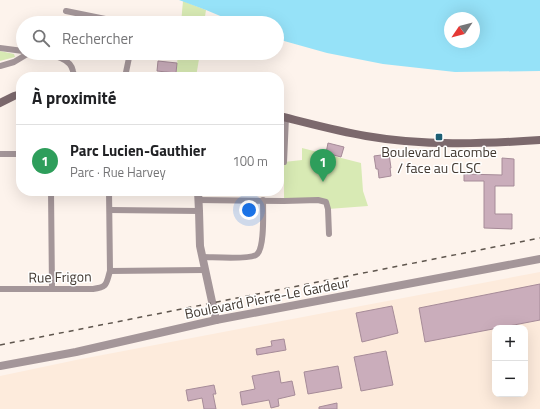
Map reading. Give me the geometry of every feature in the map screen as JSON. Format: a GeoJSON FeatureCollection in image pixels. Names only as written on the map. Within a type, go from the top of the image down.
{"type":"FeatureCollection","features":[{"type":"Feature","properties":{"kind":"main road"},"geometry":{"type":"LineString","coordinates":[[0,103],[16,95]]}},
{"type":"Feature","properties":{"kind":"main road"},"geometry":{"type":"LineString","coordinates":[[284,116],[364,136],[397,140],[432,143],[499,143],[540,140]]}},
{"type":"Feature","properties":{"kind":"street"},"geometry":{"type":"LineString","coordinates":[[66,11],[91,16]]}},
{"type":"Feature","properties":{"kind":"street"},"geometry":{"type":"LineString","coordinates":[[0,48],[16,50]]}},
{"type":"Feature","properties":{"kind":"street"},"geometry":{"type":"LineString","coordinates":[[0,66],[17,60]]}},
{"type":"Feature","properties":{"kind":"street"},"geometry":{"type":"LineString","coordinates":[[65,60],[69,62],[73,72]]}},
{"type":"Feature","properties":{"kind":"street"},"geometry":{"type":"LineString","coordinates":[[126,72],[129,60]]}},
{"type":"Feature","properties":{"kind":"street"},"geometry":{"type":"LineString","coordinates":[[0,154],[16,154]]}},
{"type":"Feature","properties":{"kind":"street"},"geometry":{"type":"LineString","coordinates":[[51,196],[52,289]]}},
{"type":"Feature","properties":{"kind":"street"},"geometry":{"type":"LineString","coordinates":[[109,196],[110,270]]}},
{"type":"Feature","properties":{"kind":"street"},"geometry":{"type":"LineString","coordinates":[[198,196],[200,246],[216,320]]}},
{"type":"Feature","properties":{"kind":"street"},"geometry":{"type":"LineString","coordinates":[[211,196],[284,201],[318,200],[326,202],[328,209],[329,234]]}},
{"type":"Feature","properties":{"kind":"street"},"geometry":{"type":"LineString","coordinates":[[203,257],[247,258],[256,256],[262,243],[263,200]]}},
{"type":"Feature","properties":{"kind":"street"},"geometry":{"type":"LineString","coordinates":[[110,210],[199,211]]}},
{"type":"Feature","properties":{"kind":"street","name":"Boulevard Pierre-Le Gardeur"},"geometry":{"type":"LineString","coordinates":[[0,366],[76,352],[216,320],[540,259]]}},
{"type":"Feature","properties":{"kind":"street","name":"Rue Frigon"},"geometry":{"type":"LineString","coordinates":[[0,289],[103,288],[106,285],[110,270],[205,270]]}},
{"type":"Feature","properties":{"kind":"shaded area"},"geometry":{"type":"Polygon","coordinates":[[[540,272],[540,409],[0,409],[0,376],[76,360],[540,272]]]}},
{"type":"Feature","properties":{"kind":"green space"},"geometry":{"type":"Polygon","coordinates":[[[183,1],[206,10],[205,16],[182,16],[183,1]]]}},
{"type":"Feature","properties":{"kind":"green space"},"geometry":{"type":"Polygon","coordinates":[[[0,51],[14,54],[15,57],[0,61],[0,51]]]}},
{"type":"Feature","properties":{"kind":"green space"},"geometry":{"type":"Polygon","coordinates":[[[177,60],[199,60],[197,72],[176,72],[177,60]]]}},
{"type":"Feature","properties":{"kind":"green space"},"geometry":{"type":"Polygon","coordinates":[[[302,148],[361,163],[363,191],[368,206],[328,209],[326,202],[284,201],[284,162],[302,160],[302,148]]]}},
{"type":"Feature","properties":{"kind":"water"},"geometry":{"type":"Polygon","coordinates":[[[179,0],[540,0],[540,71],[455,72],[383,64],[327,53],[284,41],[284,16],[220,16],[179,0]]]}},
{"type":"Feature","properties":{"kind":"building"},"geometry":{"type":"Polygon","coordinates":[[[158,61],[177,63],[176,72],[157,71],[158,61]]]}},
{"type":"Feature","properties":{"kind":"building"},"geometry":{"type":"Polygon","coordinates":[[[328,143],[344,147],[341,157],[326,153],[328,143]]]}},
{"type":"Feature","properties":{"kind":"building"},"geometry":{"type":"Polygon","coordinates":[[[389,154],[391,176],[379,178],[374,156],[389,154]]]}},
{"type":"Feature","properties":{"kind":"building"},"geometry":{"type":"Polygon","coordinates":[[[502,158],[514,159],[514,186],[495,186],[495,214],[512,214],[512,229],[484,228],[484,181],[464,181],[464,174],[502,175],[502,158]]]}},
{"type":"Feature","properties":{"kind":"building"},"geometry":{"type":"Polygon","coordinates":[[[540,284],[540,320],[514,325],[492,325],[492,329],[425,342],[419,308],[540,284]]]}},
{"type":"Feature","properties":{"kind":"building"},"geometry":{"type":"Polygon","coordinates":[[[392,306],[398,333],[362,342],[356,313],[392,306]]]}},
{"type":"Feature","properties":{"kind":"building"},"geometry":{"type":"Polygon","coordinates":[[[284,339],[286,350],[257,355],[256,349],[272,346],[271,341],[284,339]]]}},
{"type":"Feature","properties":{"kind":"building"},"geometry":{"type":"Polygon","coordinates":[[[386,351],[393,385],[361,391],[354,357],[386,351]]]}},
{"type":"Feature","properties":{"kind":"building"},"geometry":{"type":"Polygon","coordinates":[[[338,366],[342,388],[308,394],[304,372],[338,366]]]}},
{"type":"Feature","properties":{"kind":"building"},"geometry":{"type":"Polygon","coordinates":[[[279,371],[281,383],[292,381],[295,395],[278,399],[279,406],[271,408],[269,400],[242,405],[240,392],[255,389],[252,376],[279,371]]]}},
{"type":"Feature","properties":{"kind":"building"},"geometry":{"type":"Polygon","coordinates":[[[214,385],[216,394],[213,394],[216,409],[204,409],[202,398],[188,401],[186,390],[214,385]]]}},
{"type":"Feature","properties":{"kind":"building"},"geometry":{"type":"Polygon","coordinates":[[[337,403],[337,409],[319,409],[319,407],[337,403]]]}},
{"type":"Feature","properties":{"kind":"railway"},"geometry":{"type":"LineString","coordinates":[[0,345],[540,238]]}},
{"type":"Feature","properties":{"kind":"place","name":"Boulevard Lacombe / face au CLSC"},"geometry":{"type":"Point","coordinates":[439,137]}},
{"type":"Feature","properties":{"kind":"place","name":"Parc Lucien-Gauthier"},"geometry":{"type":"Point","coordinates":[323,182]}}]}
